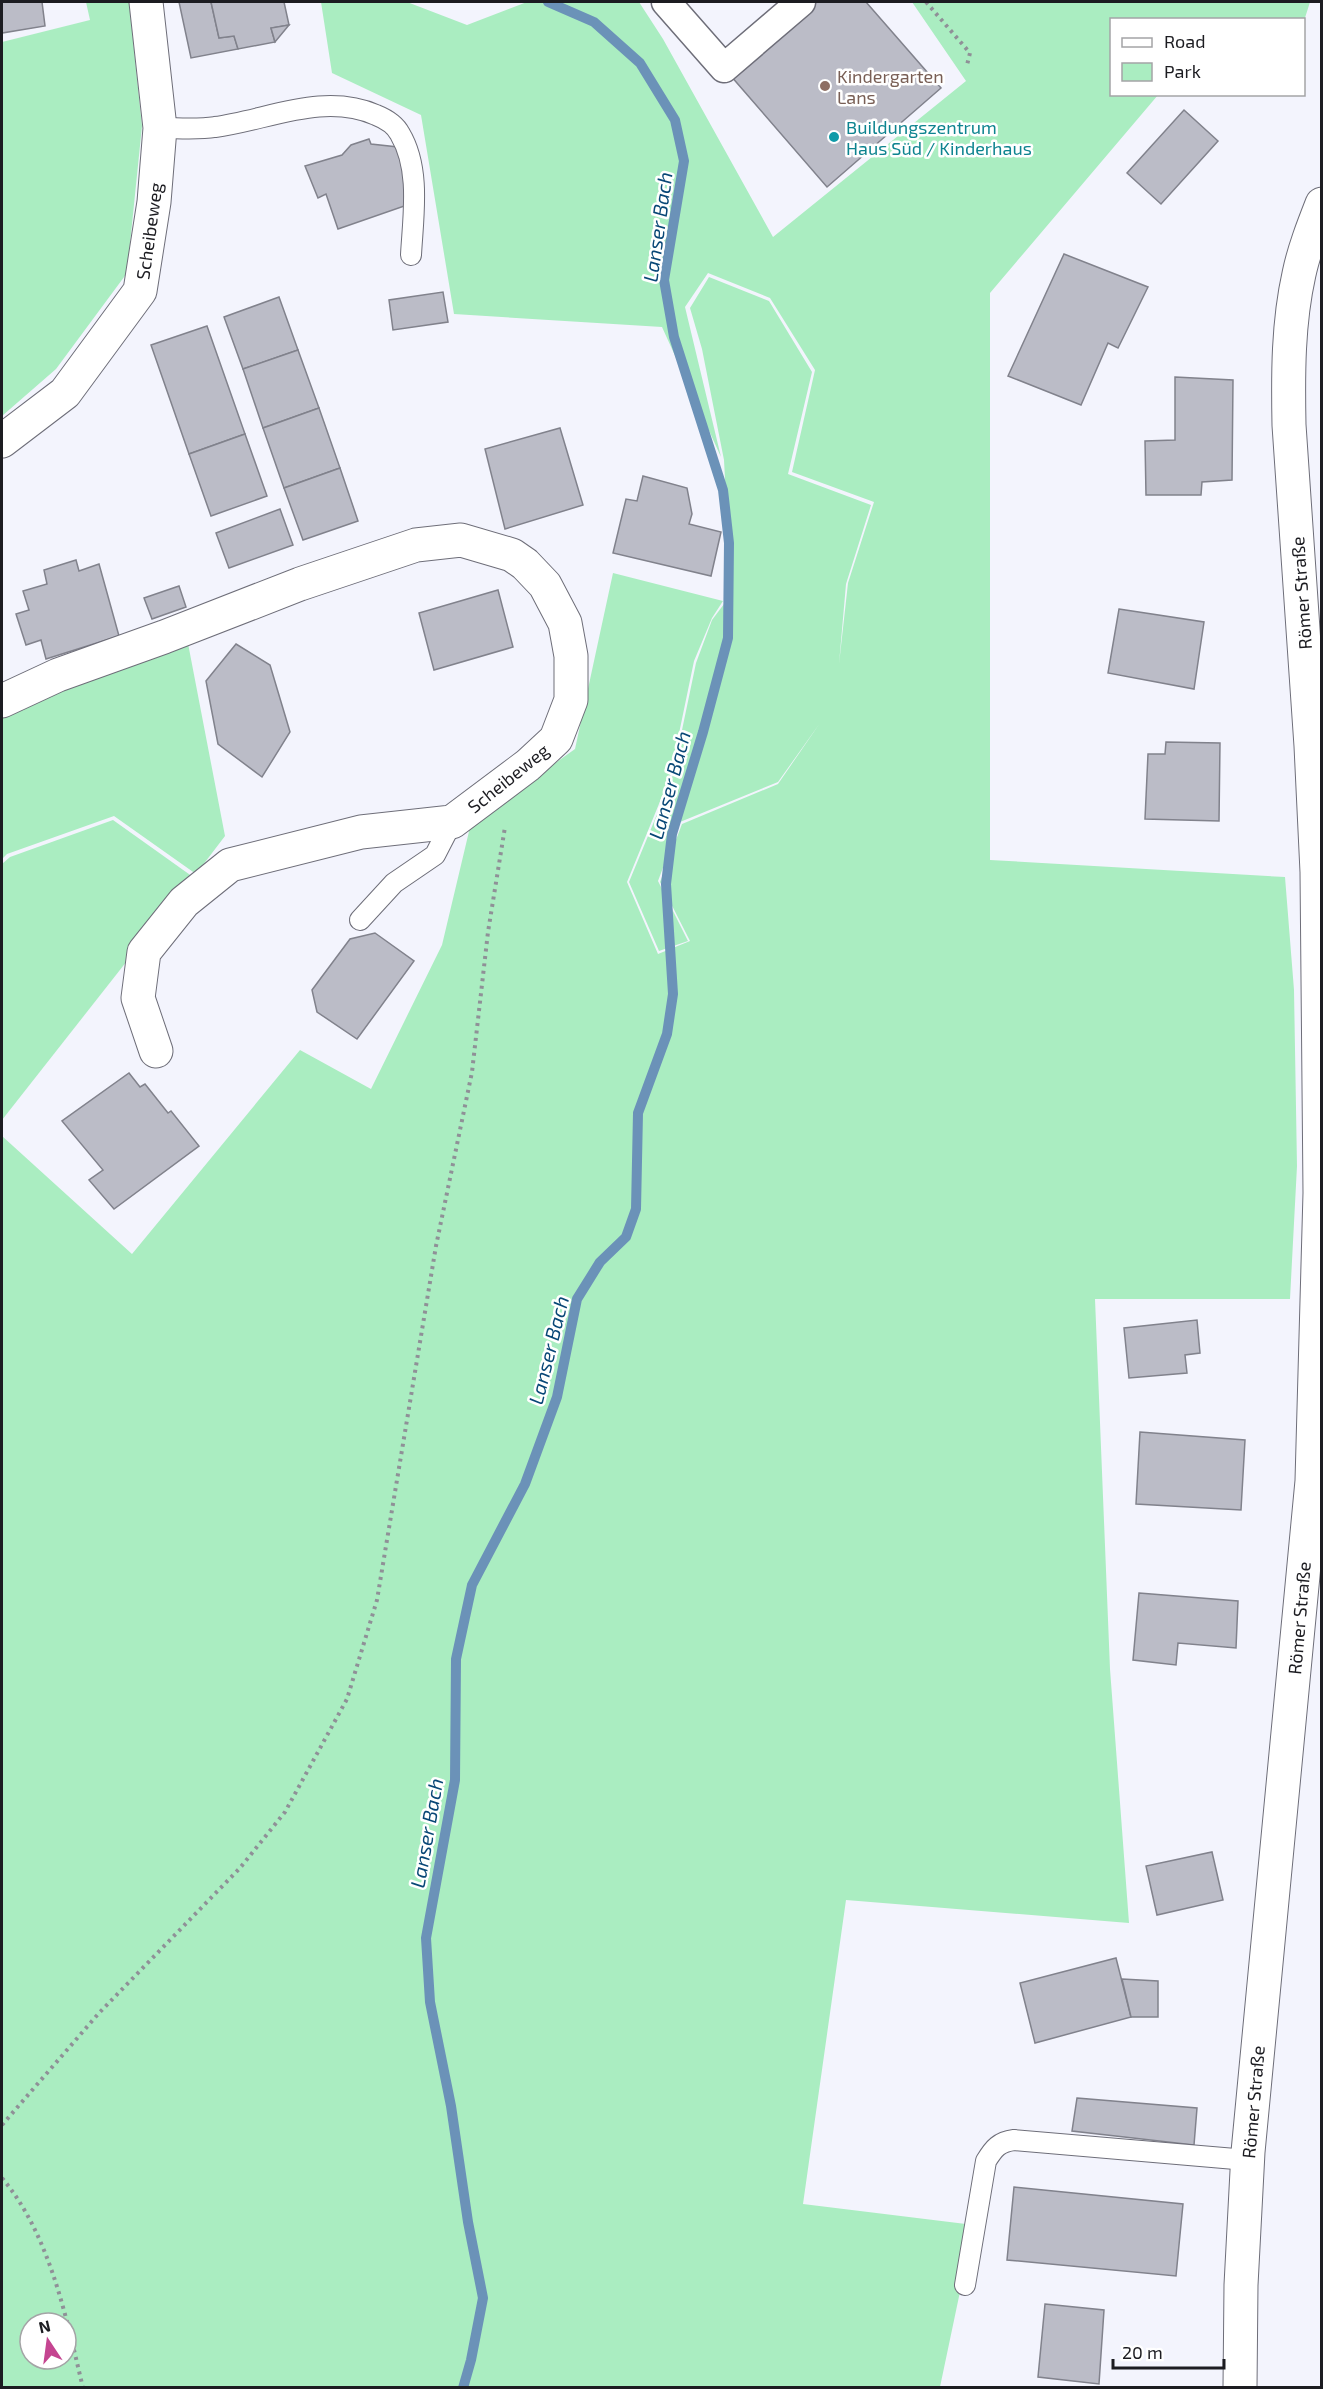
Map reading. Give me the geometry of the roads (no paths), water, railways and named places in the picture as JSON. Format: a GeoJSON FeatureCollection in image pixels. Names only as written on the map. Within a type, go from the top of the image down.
{"type":"FeatureCollection","features":[{"type":"Feature","properties":{"kind":"main road","name":"Scheibeweg"},"geometry":{"type":"LineString","coordinates":[[2,441],[65,393],[140,291],[154,202],[160,128],[146,2]]}},
{"type":"Feature","properties":{"kind":"main road","name":"Römer Straße"},"geometry":{"type":"LineString","coordinates":[[1240,2388],[1241,2285],[1247,2160],[1312,1482],[1320,1193],[1321,1005],[1312,757],[1289,435],[1288,372],[1292,316],[1299,274],[1322,204]]}},
{"type":"Feature","properties":{"kind":"main road","name":"Scheibeweg"},"geometry":{"type":"LineString","coordinates":[[2,701],[57,675],[164,638],[300,584],[416,545],[461,540],[512,555],[525,564],[545,585],[565,623],[571,656],[571,700],[556,739],[513,776],[452,822],[361,832],[230,864],[184,902],[144,952],[138,998],[156,1051]]}},
{"type":"Feature","properties":{"kind":"street"},"geometry":{"type":"LineString","coordinates":[[666,2],[724,68],[801,2]]}},
{"type":"Feature","properties":{"kind":"lane"},"geometry":{"type":"LineString","coordinates":[[656,2],[699,51]]}},
{"type":"Feature","properties":{"kind":"lane"},"geometry":{"type":"LineString","coordinates":[[160,128],[213,128],[296,109],[337,107],[355,108],[390,121],[401,135],[411,168],[414,192],[411,255]]}},
{"type":"Feature","properties":{"kind":"lane"},"geometry":{"type":"LineString","coordinates":[[360,920],[394,883],[435,855],[452,822]]}},
{"type":"Feature","properties":{"kind":"lane"},"geometry":{"type":"LineString","coordinates":[[964,2285],[986,2161],[993,2149],[1002,2142],[1014,2140],[1247,2160]]}},
{"type":"Feature","properties":{"kind":"waterway","name":"Lanser Bach"},"geometry":{"type":"LineString","coordinates":[[463,2388],[483,2298],[468,2222],[451,2106],[430,2002],[426,1938],[455,1780],[456,1659],[472,1585],[525,1484],[557,1397],[577,1299],[600,1262],[626,1237],[636,1209],[638,1113],[667,1034],[673,994],[666,884],[672,834],[728,638],[729,543],[723,490],[674,337],[664,280],[684,161],[675,120],[640,63],[594,22],[548,2]]}},
{"type":"Feature","properties":{"kind":"place","name":"Kindergarten Lans"},"geometry":{"type":"Point","coordinates":[825,86]}},
{"type":"Feature","properties":{"kind":"place","name":"Buildungszentrum Haus Süd / Kinderhaus"},"geometry":{"type":"Point","coordinates":[834,137]}}]}
